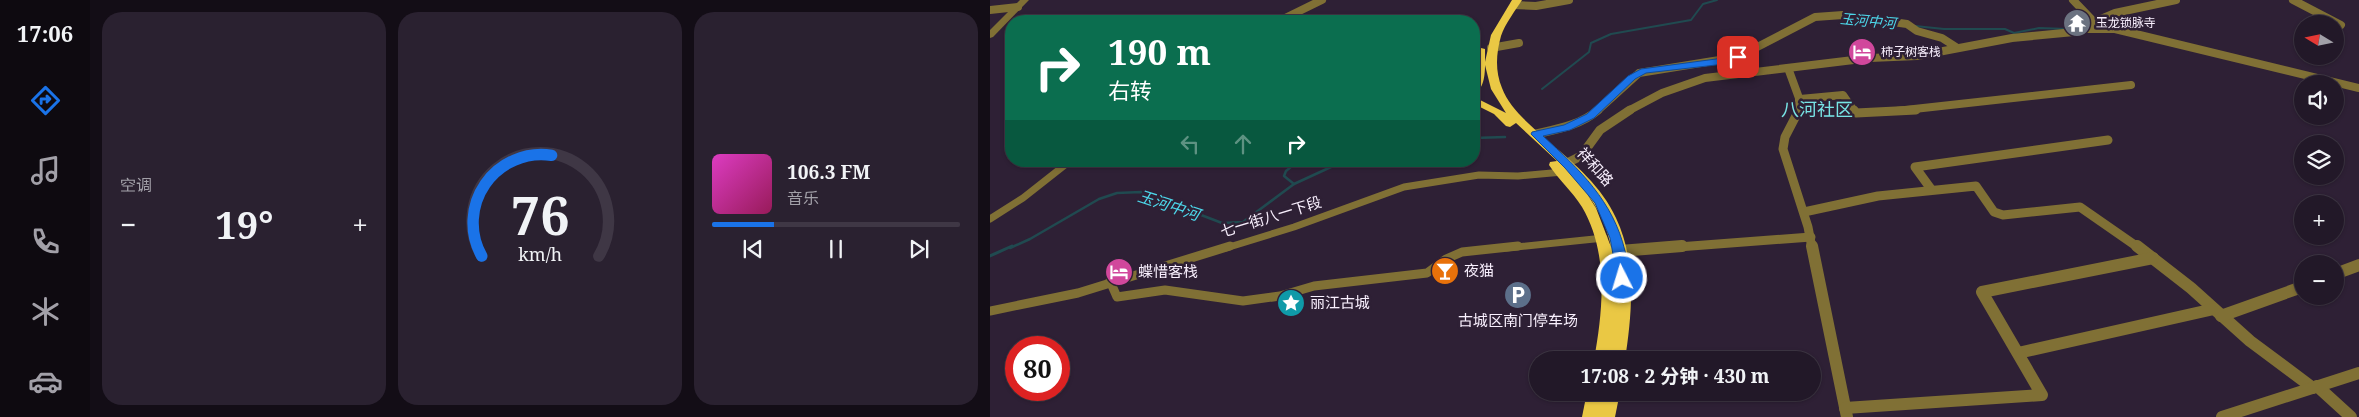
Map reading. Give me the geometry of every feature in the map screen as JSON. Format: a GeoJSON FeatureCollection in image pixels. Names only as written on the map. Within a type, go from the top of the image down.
{"type":"FeatureCollection","features":[{"type":"Feature","properties":{"kind":"highway","name":"祥和路"},"geometry":{"type":"LineString","coordinates":[[1513,2],[1499,27],[1491,48],[1490,67],[1494,85],[1508,108],[1536,134],[1565,168],[1589,205],[1604,238],[1609,262],[1609,294],[1603,351]]}},
{"type":"Feature","properties":{"kind":"highway"},"geometry":{"type":"LineString","coordinates":[[1480,66],[1482,46],[1487,33],[1513,2]]}},
{"type":"Feature","properties":{"kind":"highway"},"geometry":{"type":"LineString","coordinates":[[1480,90],[1494,85]]}},
{"type":"Feature","properties":{"kind":"highway","name":"祥和路"},"geometry":{"type":"LineString","coordinates":[[1480,99],[1486,106],[1498,112],[1565,168],[1600,202],[1612,227],[1620,251],[1623,294],[1618,351]]}},
{"type":"Feature","properties":{"kind":"highway"},"geometry":{"type":"LineString","coordinates":[[1486,106],[1494,104],[1501,99]]}},
{"type":"Feature","properties":{"kind":"highway"},"geometry":{"type":"LineString","coordinates":[[1591,417],[1594,401]]}},
{"type":"Feature","properties":{"kind":"highway"},"geometry":{"type":"LineString","coordinates":[[1606,417],[1609,401]]}},
{"type":"Feature","properties":{"kind":"street"},"geometry":{"type":"LineString","coordinates":[[1010,15],[1025,0]]}},
{"type":"Feature","properties":{"kind":"street"},"geometry":{"type":"LineString","coordinates":[[1291,15],[1322,0]]}},
{"type":"Feature","properties":{"kind":"street"},"geometry":{"type":"LineString","coordinates":[[1513,2],[1539,6],[1569,0]]}},
{"type":"Feature","properties":{"kind":"street"},"geometry":{"type":"LineString","coordinates":[[2073,0],[2097,25],[2359,88]]}},
{"type":"Feature","properties":{"kind":"street"},"geometry":{"type":"LineString","coordinates":[[1565,168],[1581,156],[1600,130],[1631,109],[1662,93],[1705,78],[1756,70],[1870,58],[1917,56],[1956,47],[2030,36],[2074,32],[2097,25],[2115,13],[2176,0]]}},
{"type":"Feature","properties":{"kind":"street"},"geometry":{"type":"LineString","coordinates":[[2293,0],[2322,15]]}},
{"type":"Feature","properties":{"kind":"street"},"geometry":{"type":"LineString","coordinates":[[990,10],[1018,7]]}},
{"type":"Feature","properties":{"kind":"street"},"geometry":{"type":"LineString","coordinates":[[1536,134],[1567,128],[1590,116],[1639,73],[1738,57],[1815,17],[1843,16],[1907,24],[1917,31],[1942,38],[1956,47]]}},
{"type":"Feature","properties":{"kind":"street"},"geometry":{"type":"LineString","coordinates":[[990,35],[1005,20]]}},
{"type":"Feature","properties":{"kind":"street"},"geometry":{"type":"LineString","coordinates":[[1491,48],[1519,43]]}},
{"type":"Feature","properties":{"kind":"street"},"geometry":{"type":"LineString","coordinates":[[1788,68],[1800,99],[1797,119],[1785,137],[1782,146],[1811,237],[1846,412],[2042,395],[1982,292],[2153,258]]}},
{"type":"Feature","properties":{"kind":"street"},"geometry":{"type":"LineString","coordinates":[[1800,99],[1844,95],[1856,113],[1862,114],[2131,85]]}},
{"type":"Feature","properties":{"kind":"street"},"geometry":{"type":"LineString","coordinates":[[1931,189],[1915,168],[2108,140]]}},
{"type":"Feature","properties":{"kind":"street"},"geometry":{"type":"LineString","coordinates":[[990,218],[1023,198],[1062,167]]}},
{"type":"Feature","properties":{"kind":"street","name":"七一街八一下段"},"geometry":{"type":"LineString","coordinates":[[990,312],[1061,297],[1294,227],[1369,198],[1404,187],[1479,175],[1518,176],[1565,168]]}},
{"type":"Feature","properties":{"kind":"street"},"geometry":{"type":"LineString","coordinates":[[1804,212],[1878,196],[1931,189],[1976,186],[1994,212],[2003,215],[2080,207],[2153,258],[2250,341],[2315,387],[2351,417]]}},
{"type":"Feature","properties":{"kind":"street"},"geometry":{"type":"LineString","coordinates":[[1620,251],[1811,237]]}},
{"type":"Feature","properties":{"kind":"street"},"geometry":{"type":"LineString","coordinates":[[1110,281],[1117,297],[1166,290],[1243,301],[1280,296],[1314,286],[1427,273],[1446,259],[1462,252],[1604,238]]}},
{"type":"Feature","properties":{"kind":"street"},"geometry":{"type":"LineString","coordinates":[[2344,271],[2359,265]]}},
{"type":"Feature","properties":{"kind":"street"},"geometry":{"type":"LineString","coordinates":[[2018,353],[2218,312],[2294,289]]}},
{"type":"Feature","properties":{"kind":"street"},"geometry":{"type":"LineString","coordinates":[[2222,417],[2359,373]]}},
{"type":"Feature","properties":{"kind":"waterway"},"geometry":{"type":"LineString","coordinates":[[1542,89],[1589,52],[1591,43],[1611,34],[1691,20],[1703,4],[1717,0]]}},
{"type":"Feature","properties":{"kind":"waterway","name":"玉河中河"},"geometry":{"type":"LineString","coordinates":[[1915,26],[1944,29],[2005,29],[2014,33],[2039,28],[2067,29]]}},
{"type":"Feature","properties":{"kind":"waterway","name":"玉河中河"},"geometry":{"type":"LineString","coordinates":[[1480,138],[1505,137]]}},
{"type":"Feature","properties":{"kind":"waterway"},"geometry":{"type":"LineString","coordinates":[[1291,167],[1284,176],[1294,184]]}},
{"type":"Feature","properties":{"kind":"waterway","name":"玉河中河"},"geometry":{"type":"LineString","coordinates":[[1294,184],[1331,167]]}},
{"type":"Feature","properties":{"kind":"waterway","name":"玉河中河"},"geometry":{"type":"LineString","coordinates":[[1010,248],[1030,239],[1099,199],[1117,193],[1141,192],[1222,223],[1243,222],[1294,184]]}},
{"type":"Feature","properties":{"kind":"waterway","name":"玉河中河"},"geometry":{"type":"LineString","coordinates":[[990,256],[1012,246]]}},
{"type":"Feature","properties":{"kind":"place","name":"玉龙锁脉寺"},"geometry":{"type":"Point","coordinates":[2077,23]}},
{"type":"Feature","properties":{"kind":"place","name":"柿子树客栈"},"geometry":{"type":"Point","coordinates":[1862,52]}},
{"type":"Feature","properties":{"kind":"place","name":"夜猫"},"geometry":{"type":"Point","coordinates":[1445,271]}},
{"type":"Feature","properties":{"kind":"place","name":"蝶惜客栈"},"geometry":{"type":"Point","coordinates":[1119,272]}},
{"type":"Feature","properties":{"kind":"place","name":"古城区南门停车场"},"geometry":{"type":"Point","coordinates":[1518,295]}},
{"type":"Feature","properties":{"kind":"place","name":"丽江古城"},"geometry":{"type":"Point","coordinates":[1291,303]}},
{"type":"Feature","properties":{"kind":"district","name":"八河社区"},"geometry":{"type":"Point","coordinates":[1817,110]}},
{"type":"Feature","properties":{"kind":"route"},"geometry":{"type":"LineString","coordinates":[[1622,278],[1620,249],[1607,214],[1600,202],[1569,166],[1536,134],[1567,128],[1597,112],[1635,75],[1644,71],[1716,62],[1738,57]]}}]}
